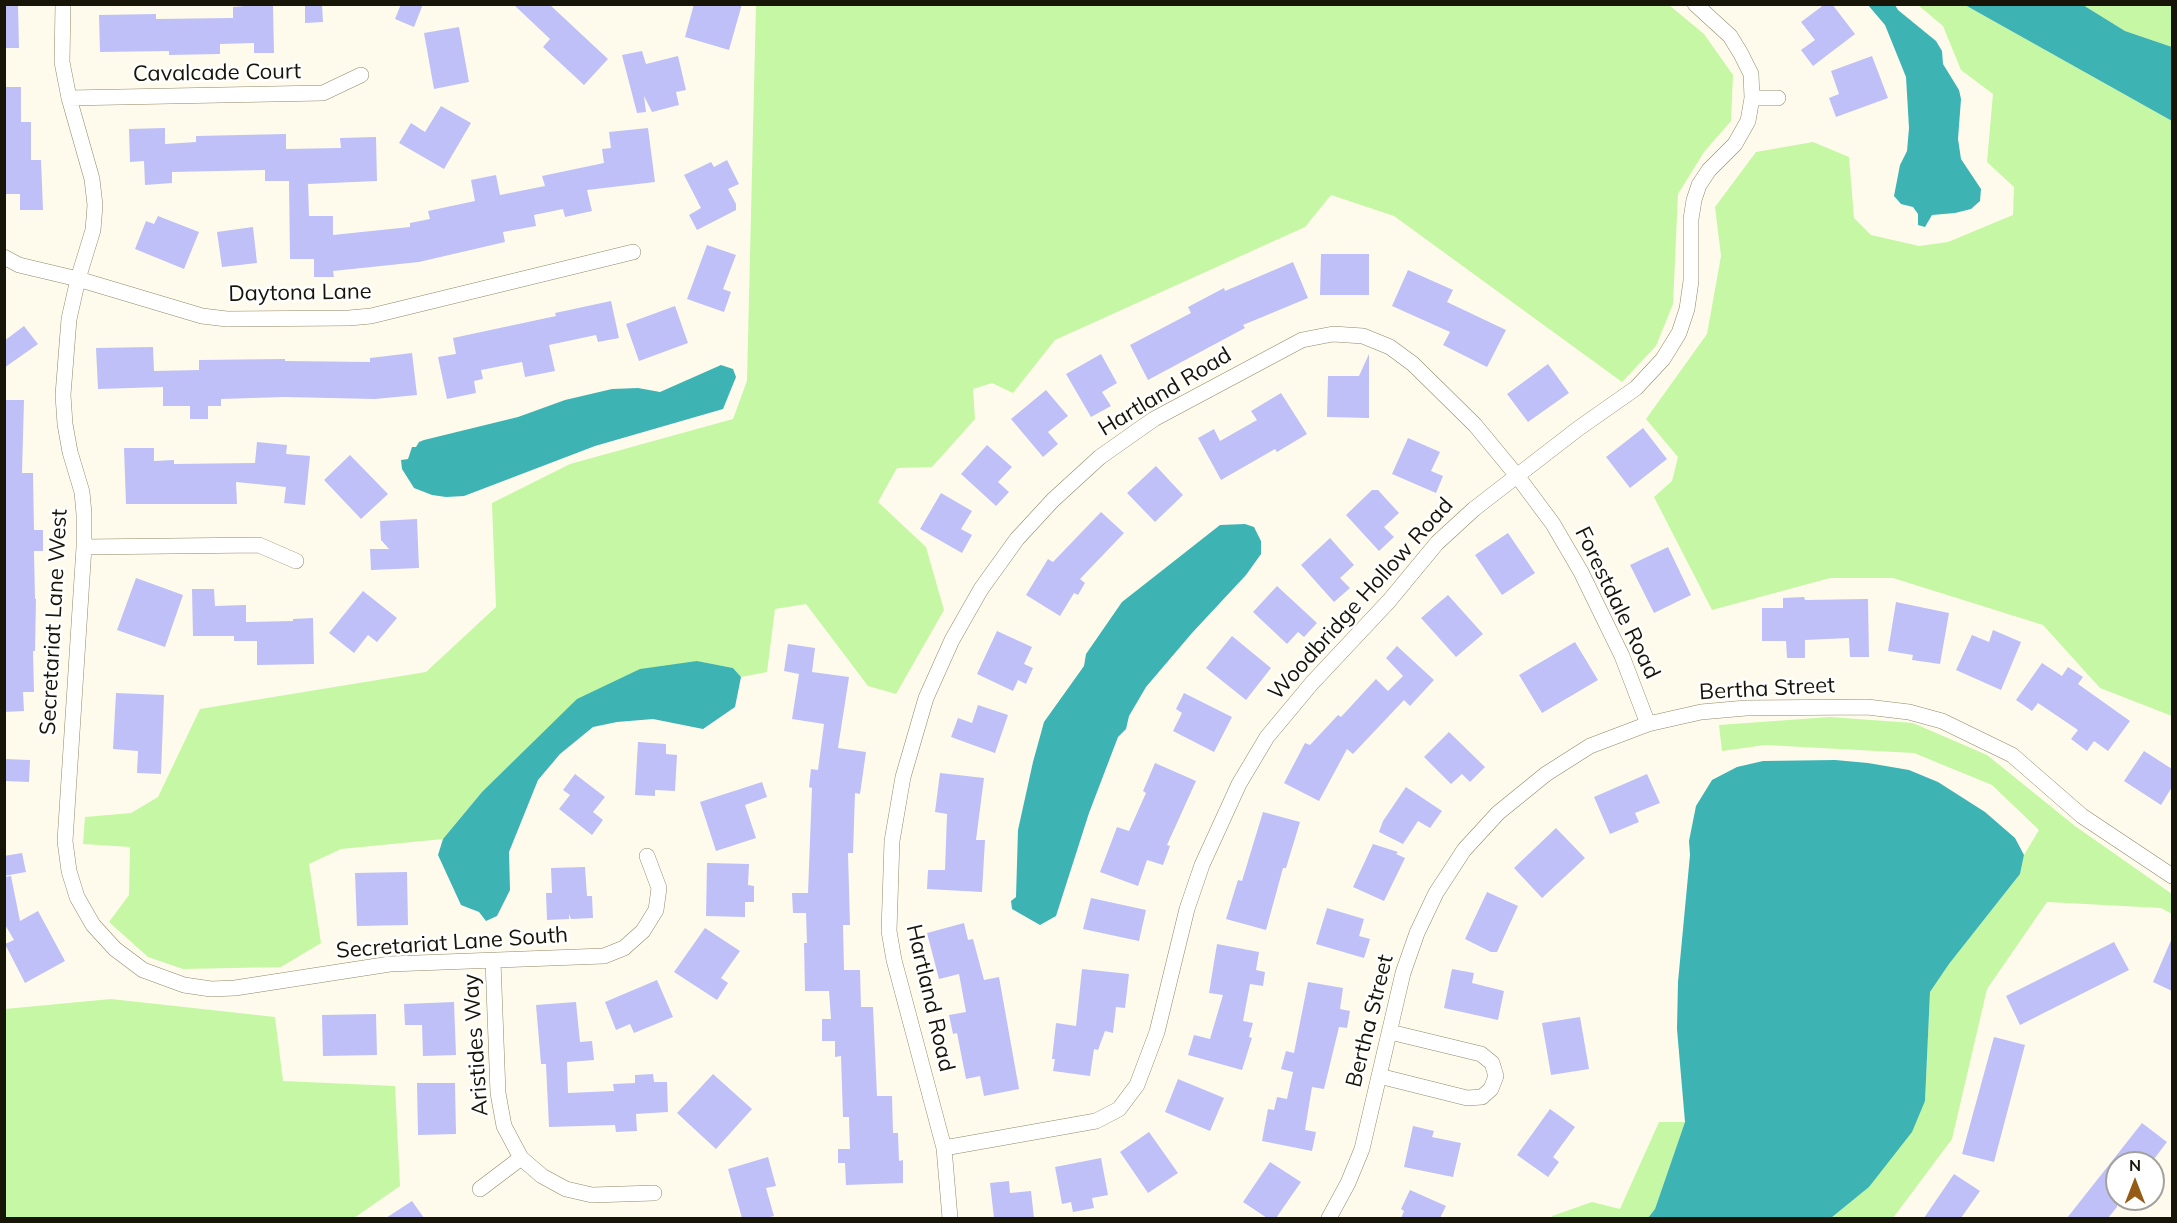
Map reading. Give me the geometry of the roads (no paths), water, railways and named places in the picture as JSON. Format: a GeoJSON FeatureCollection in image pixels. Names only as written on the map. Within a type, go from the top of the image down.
{"type":"FeatureCollection","features":[{"type":"Feature","properties":{"kind":"street","name":"Secretariat Lane West"},"geometry":{"type":"LineString","coordinates":[[63,4],[62,62],[69,98],[92,179],[95,205],[93,230],[69,319],[63,395],[68,443],[82,492],[84,514],[84,547],[65,841],[69,871],[77,897],[93,925],[115,949],[143,970]]}},
{"type":"Feature","properties":{"kind":"street","name":"Woodbridge Hollow Road"},"geometry":{"type":"LineString","coordinates":[[944,1148],[1096,1121],[1119,1108],[1137,1085],[1157,1032],[1188,909],[1202,865],[1239,784],[1267,737],[1312,683],[1389,601],[1437,543],[1474,509],[1579,428],[1636,388],[1663,359],[1679,333],[1687,309],[1691,281],[1691,219],[1699,185],[1735,144],[1748,121],[1752,98],[1750,74],[1741,54],[1730,36],[1695,4]]}},
{"type":"Feature","properties":{"kind":"street","name":"Cavalcade Court"},"geometry":{"type":"LineString","coordinates":[[69,98],[323,93],[361,75]]}},
{"type":"Feature","properties":{"kind":"street"},"geometry":{"type":"LineString","coordinates":[[1752,98],[1778,98]]}},
{"type":"Feature","properties":{"kind":"street","name":"Daytona Lane"},"geometry":{"type":"LineString","coordinates":[[4,257],[12,266],[78,279],[202,315],[227,319],[349,318],[390,312],[633,252]]}},
{"type":"Feature","properties":{"kind":"street","name":"Hartland Road"},"geometry":{"type":"LineString","coordinates":[[950,1218],[944,1148],[894,960],[889,931],[892,841],[903,777],[926,698],[952,640],[975,599],[1017,539],[1053,500],[1100,458],[1154,419],[1302,340],[1332,334],[1363,336],[1390,347],[1405,358],[1475,425],[1518,477]]}},
{"type":"Feature","properties":{"kind":"street","name":"Forestdale Road"},"geometry":{"type":"LineString","coordinates":[[1518,477],[1553,524],[1581,572],[1622,656],[1648,724]]}},
{"type":"Feature","properties":{"kind":"street"},"geometry":{"type":"LineString","coordinates":[[84,547],[259,545],[296,561]]}},
{"type":"Feature","properties":{"kind":"street","name":"Bertha Street"},"geometry":{"type":"LineString","coordinates":[[1329,1218],[1348,1183],[1362,1149],[1403,973],[1417,933],[1436,893],[1464,850],[1498,813],[1546,774],[1590,746],[1648,724],[1701,712],[1867,707],[1910,712],[1942,721],[2012,755],[2082,816],[2172,876]]}},
{"type":"Feature","properties":{"kind":"street","name":"Secretariat Lane South"},"geometry":{"type":"LineString","coordinates":[[143,970],[184,985],[211,989],[235,988],[390,964],[604,956],[624,948],[643,931],[656,910],[659,888],[647,856]]}},
{"type":"Feature","properties":{"kind":"street","name":"Aristides Way"},"geometry":{"type":"LineString","coordinates":[[493,961],[498,1093],[504,1126],[521,1158],[542,1176],[566,1189],[592,1195],[654,1193]]}},
{"type":"Feature","properties":{"kind":"street"},"geometry":{"type":"LineString","coordinates":[[1379,1077],[1467,1098],[1482,1097],[1491,1089],[1496,1077],[1492,1063],[1481,1054],[1390,1032]]}},
{"type":"Feature","properties":{"kind":"street"},"geometry":{"type":"LineString","coordinates":[[480,1189],[521,1158]]}},
{"type":"Feature","properties":{"kind":"water"},"geometry":{"type":"Polygon","coordinates":[[[1868,5],[1895,5],[1936,41],[1942,51],[1943,64],[1959,90],[1961,99],[1958,139],[1961,159],[1981,189],[1980,201],[1971,209],[1932,215],[1925,227],[1918,225],[1918,214],[1913,207],[1901,204],[1894,196],[1900,165],[1907,151],[1909,128],[1906,77],[1885,25],[1868,5]]]}},
{"type":"Feature","properties":{"kind":"water"},"geometry":{"type":"Polygon","coordinates":[[[1965,5],[2083,5],[2125,31],[2172,47],[2172,121],[1965,5]]]}},
{"type":"Feature","properties":{"kind":"water"},"geometry":{"type":"Polygon","coordinates":[[[721,365],[733,369],[736,377],[723,409],[595,446],[464,496],[432,495],[414,488],[402,469],[401,460],[408,459],[412,447],[416,447],[424,440],[518,417],[565,400],[612,389],[638,388],[660,392],[721,365]]]}},
{"type":"Feature","properties":{"kind":"water"},"geometry":{"type":"Polygon","coordinates":[[[1245,524],[1254,527],[1261,541],[1261,554],[1246,575],[1146,687],[1129,716],[1126,729],[1118,737],[1089,813],[1056,916],[1040,925],[1012,909],[1011,901],[1016,897],[1018,830],[1044,722],[1084,666],[1086,654],[1122,602],[1220,525],[1245,524]]]}},
{"type":"Feature","properties":{"kind":"water"},"geometry":{"type":"Polygon","coordinates":[[[697,661],[733,668],[741,677],[735,707],[703,729],[653,719],[593,727],[560,754],[538,780],[509,852],[510,890],[497,916],[486,921],[479,912],[461,905],[438,855],[443,839],[482,792],[577,699],[640,669],[697,661]]]}},
{"type":"Feature","properties":{"kind":"water"},"geometry":{"type":"Polygon","coordinates":[[[1835,760],[1909,770],[1938,782],[1985,812],[2015,838],[2024,855],[2020,874],[1949,964],[1930,992],[1925,1101],[1912,1132],[1869,1187],[1831,1218],[1648,1218],[1655,1209],[1685,1122],[1677,1029],[1678,982],[1690,855],[1689,841],[1696,806],[1712,780],[1737,767],[1763,761],[1835,760]]]}}]}
